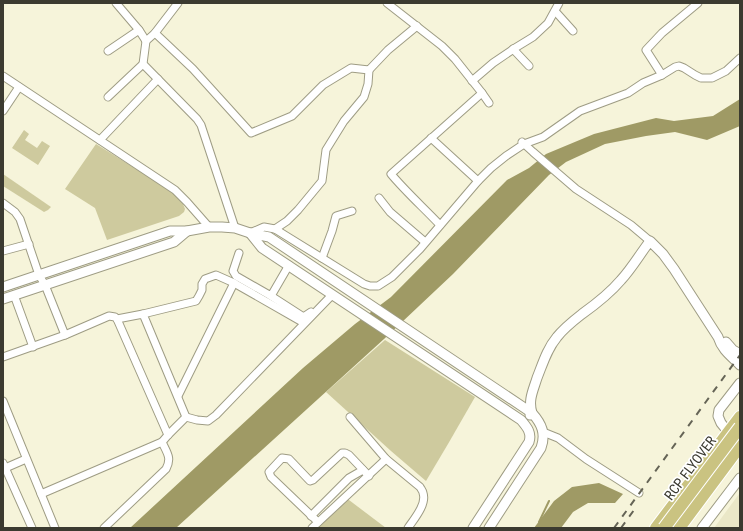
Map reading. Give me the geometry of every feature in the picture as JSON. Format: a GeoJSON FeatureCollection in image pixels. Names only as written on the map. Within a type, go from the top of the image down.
{"type":"FeatureCollection","features":[{"type":"Feature","properties":{"kind":"main road"},"geometry":{"type":"LineString","coordinates":[[656,528],[734,429],[740,417]]}},
{"type":"Feature","properties":{"kind":"main road","name":"RCP FLYOVER"},"geometry":{"type":"LineString","coordinates":[[664,528],[734,429]]}},
{"type":"Feature","properties":{"kind":"main road","name":"RCP FLYOVER"},"geometry":{"type":"LineString","coordinates":[[672,528],[740,437]]}},
{"type":"Feature","properties":{"kind":"main road"},"geometry":{"type":"LineString","coordinates":[[679,528],[740,446]]}},
{"type":"Feature","properties":{"kind":"street"},"geometry":{"type":"LineString","coordinates":[[116,3],[146,41]]}},
{"type":"Feature","properties":{"kind":"street"},"geometry":{"type":"LineString","coordinates":[[108,97],[143,64],[146,41],[155,33],[178,3]]}},
{"type":"Feature","properties":{"kind":"street"},"geometry":{"type":"LineString","coordinates":[[387,3],[442,46],[455,59],[489,103]]}},
{"type":"Feature","properties":{"kind":"street"},"geometry":{"type":"LineString","coordinates":[[472,80],[493,63],[533,37],[548,23],[560,3]]}},
{"type":"Feature","properties":{"kind":"street"},"geometry":{"type":"LineString","coordinates":[[662,75],[646,50],[698,3]]}},
{"type":"Feature","properties":{"kind":"street"},"geometry":{"type":"LineString","coordinates":[[555,11],[573,31]]}},
{"type":"Feature","properties":{"kind":"street"},"geometry":{"type":"LineString","coordinates":[[275,229],[287,221],[298,210],[322,181],[326,150],[344,121],[364,97],[368,84],[369,70],[388,50],[416,26]]}},
{"type":"Feature","properties":{"kind":"street"},"geometry":{"type":"LineString","coordinates":[[108,51],[138,30]]}},
{"type":"Feature","properties":{"kind":"street"},"geometry":{"type":"LineString","coordinates":[[155,33],[193,69],[251,133],[292,116],[323,85],[351,68],[369,70]]}},
{"type":"Feature","properties":{"kind":"street"},"geometry":{"type":"LineString","coordinates":[[513,49],[529,66]]}},
{"type":"Feature","properties":{"kind":"street"},"geometry":{"type":"LineString","coordinates":[[250,234],[264,227],[275,229],[364,284],[378,286],[392,277],[491,168],[523,143],[543,137],[580,112],[628,93],[662,75],[671,68],[679,66],[701,78],[712,78],[726,71],[740,58]]}},
{"type":"Feature","properties":{"kind":"street"},"geometry":{"type":"LineString","coordinates":[[143,64],[201,125],[234,228]]}},
{"type":"Feature","properties":{"kind":"street"},"geometry":{"type":"LineString","coordinates":[[3,76],[175,190],[209,227]]}},
{"type":"Feature","properties":{"kind":"street"},"geometry":{"type":"LineString","coordinates":[[100,140],[158,79]]}},
{"type":"Feature","properties":{"kind":"street"},"geometry":{"type":"LineString","coordinates":[[3,111],[19,87]]}},
{"type":"Feature","properties":{"kind":"street"},"geometry":{"type":"LineString","coordinates":[[440,225],[414,198],[405,191],[391,174],[482,93]]}},
{"type":"Feature","properties":{"kind":"street"},"geometry":{"type":"LineString","coordinates":[[431,138],[478,181]]}},
{"type":"Feature","properties":{"kind":"street"},"geometry":{"type":"LineString","coordinates":[[523,143],[576,189],[632,225],[663,254],[718,337],[720,345],[740,365]]}},
{"type":"Feature","properties":{"kind":"street"},"geometry":{"type":"LineString","coordinates":[[378,198],[390,212],[425,242]]}},
{"type":"Feature","properties":{"kind":"street"},"geometry":{"type":"LineString","coordinates":[[3,203],[15,212],[20,219],[39,275],[45,285],[65,336]]}},
{"type":"Feature","properties":{"kind":"street"},"geometry":{"type":"LineString","coordinates":[[322,258],[336,216],[352,211]]}},
{"type":"Feature","properties":{"kind":"street"},"geometry":{"type":"LineString","coordinates":[[3,287],[170,231],[187,231],[209,227],[234,228],[250,234],[269,237],[532,413]]}},
{"type":"Feature","properties":{"kind":"street"},"geometry":{"type":"LineString","coordinates":[[3,299],[174,242],[187,231]]}},
{"type":"Feature","properties":{"kind":"street"},"geometry":{"type":"LineString","coordinates":[[250,234],[262,248],[521,420],[529,431],[529,442],[473,528]]}},
{"type":"Feature","properties":{"kind":"street"},"geometry":{"type":"LineString","coordinates":[[489,528],[541,448],[544,440],[541,425],[532,413],[530,400],[548,350],[557,336],[567,326],[621,281],[632,268],[650,241]]}},
{"type":"Feature","properties":{"kind":"street"},"geometry":{"type":"LineString","coordinates":[[3,250],[29,244]]}},
{"type":"Feature","properties":{"kind":"street"},"geometry":{"type":"LineString","coordinates":[[239,253],[233,271],[236,276],[302,316],[309,314],[317,306]]}},
{"type":"Feature","properties":{"kind":"street"},"geometry":{"type":"LineString","coordinates":[[271,296],[289,266]]}},
{"type":"Feature","properties":{"kind":"street"},"geometry":{"type":"LineString","coordinates":[[3,357],[65,336],[108,316],[115,317],[117,319],[196,301],[200,296],[202,284],[205,279],[216,275],[234,283],[304,323]]}},
{"type":"Feature","properties":{"kind":"street"},"geometry":{"type":"LineString","coordinates":[[178,396],[234,283]]}},
{"type":"Feature","properties":{"kind":"street"},"geometry":{"type":"LineString","coordinates":[[344,303],[352,292]]}},
{"type":"Feature","properties":{"kind":"street"},"geometry":{"type":"LineString","coordinates":[[14,295],[33,346]]}},
{"type":"Feature","properties":{"kind":"street"},"geometry":{"type":"LineString","coordinates":[[186,417],[208,421],[216,415],[332,295]]}},
{"type":"Feature","properties":{"kind":"street"},"geometry":{"type":"LineString","coordinates":[[143,314],[186,417]]}},
{"type":"Feature","properties":{"kind":"street"},"geometry":{"type":"LineString","coordinates":[[117,319],[168,434]]}},
{"type":"Feature","properties":{"kind":"street"},"geometry":{"type":"LineString","coordinates":[[718,337],[740,354]]}},
{"type":"Feature","properties":{"kind":"street"},"geometry":{"type":"LineString","coordinates":[[740,382],[719,410],[718,416],[725,428],[734,429],[740,441]]}},
{"type":"Feature","properties":{"kind":"street"},"geometry":{"type":"LineString","coordinates":[[3,401],[55,528]]}},
{"type":"Feature","properties":{"kind":"street"},"geometry":{"type":"LineString","coordinates":[[524,424],[532,413]]}},
{"type":"Feature","properties":{"kind":"street"},"geometry":{"type":"LineString","coordinates":[[41,494],[162,442],[168,434],[186,417]]}},
{"type":"Feature","properties":{"kind":"street"},"geometry":{"type":"LineString","coordinates":[[350,417],[386,459],[420,487],[424,498],[422,508],[408,528]]}},
{"type":"Feature","properties":{"kind":"street"},"geometry":{"type":"LineString","coordinates":[[543,432],[558,438],[586,459],[640,493]]}},
{"type":"Feature","properties":{"kind":"street"},"geometry":{"type":"LineString","coordinates":[[104,528],[166,469],[169,458],[162,442]]}},
{"type":"Feature","properties":{"kind":"street"},"geometry":{"type":"LineString","coordinates":[[318,522],[271,477],[269,472],[282,458],[289,459],[310,481],[313,480],[342,453],[345,453],[349,455],[368,476]]}},
{"type":"Feature","properties":{"kind":"street"},"geometry":{"type":"LineString","coordinates":[[26,459],[4,467],[32,528]]}},
{"type":"Feature","properties":{"kind":"street"},"geometry":{"type":"LineString","coordinates":[[312,528],[386,459]]}},
{"type":"Feature","properties":{"kind":"street"},"geometry":{"type":"LineString","coordinates":[[311,516],[349,478],[363,470]]}},
{"type":"Feature","properties":{"kind":"street"},"geometry":{"type":"LineString","coordinates":[[702,528],[740,478]]}},
{"type":"Feature","properties":{"kind":"shaded area"},"geometry":{"type":"Polygon","coordinates":[[[740,99],[740,126],[707,140],[675,132],[646,136],[605,144],[566,162],[549,175],[453,274],[384,339],[176,528],[130,528],[303,368],[355,324],[391,297],[507,180],[529,168],[546,154],[594,134],[656,118],[674,121],[713,116],[740,99]]]}},
{"type":"Feature","properties":{"kind":"shaded area"},"geometry":{"type":"Polygon","coordinates":[[[24,130],[29,134],[25,140],[37,148],[42,141],[50,146],[38,165],[12,148],[24,130]]]}},
{"type":"Feature","properties":{"kind":"shaded area"},"geometry":{"type":"Polygon","coordinates":[[[96,144],[173,192],[183,204],[185,209],[184,212],[179,216],[107,240],[95,208],[65,189],[96,144]]]}},
{"type":"Feature","properties":{"kind":"shaded area"},"geometry":{"type":"Polygon","coordinates":[[[3,174],[51,207],[44,212],[3,186],[3,174]]]}},
{"type":"Feature","properties":{"kind":"shaded area"},"geometry":{"type":"Polygon","coordinates":[[[385,340],[475,397],[426,481],[326,392],[385,340]]]}},
{"type":"Feature","properties":{"kind":"shaded area"},"geometry":{"type":"Polygon","coordinates":[[[599,483],[623,494],[615,503],[588,503],[573,512],[561,528],[534,528],[554,501],[572,487],[599,483]]]}},
{"type":"Feature","properties":{"kind":"shaded area"},"geometry":{"type":"Polygon","coordinates":[[[740,493],[740,528],[714,528],[739,494],[740,493]]]}},
{"type":"Feature","properties":{"kind":"shaded area"},"geometry":{"type":"Polygon","coordinates":[[[345,497],[386,528],[312,528],[345,497]]]}},
{"type":"Feature","properties":{"kind":"waterway"},"geometry":{"type":"LineString","coordinates":[[539,522],[549,501]]}},
{"type":"Feature","properties":{"kind":"railway"},"geometry":{"type":"LineString","coordinates":[[614,528],[740,355]]}},
{"type":"Feature","properties":{"kind":"railway"},"geometry":{"type":"LineString","coordinates":[[621,528],[634,510]]}}]}
